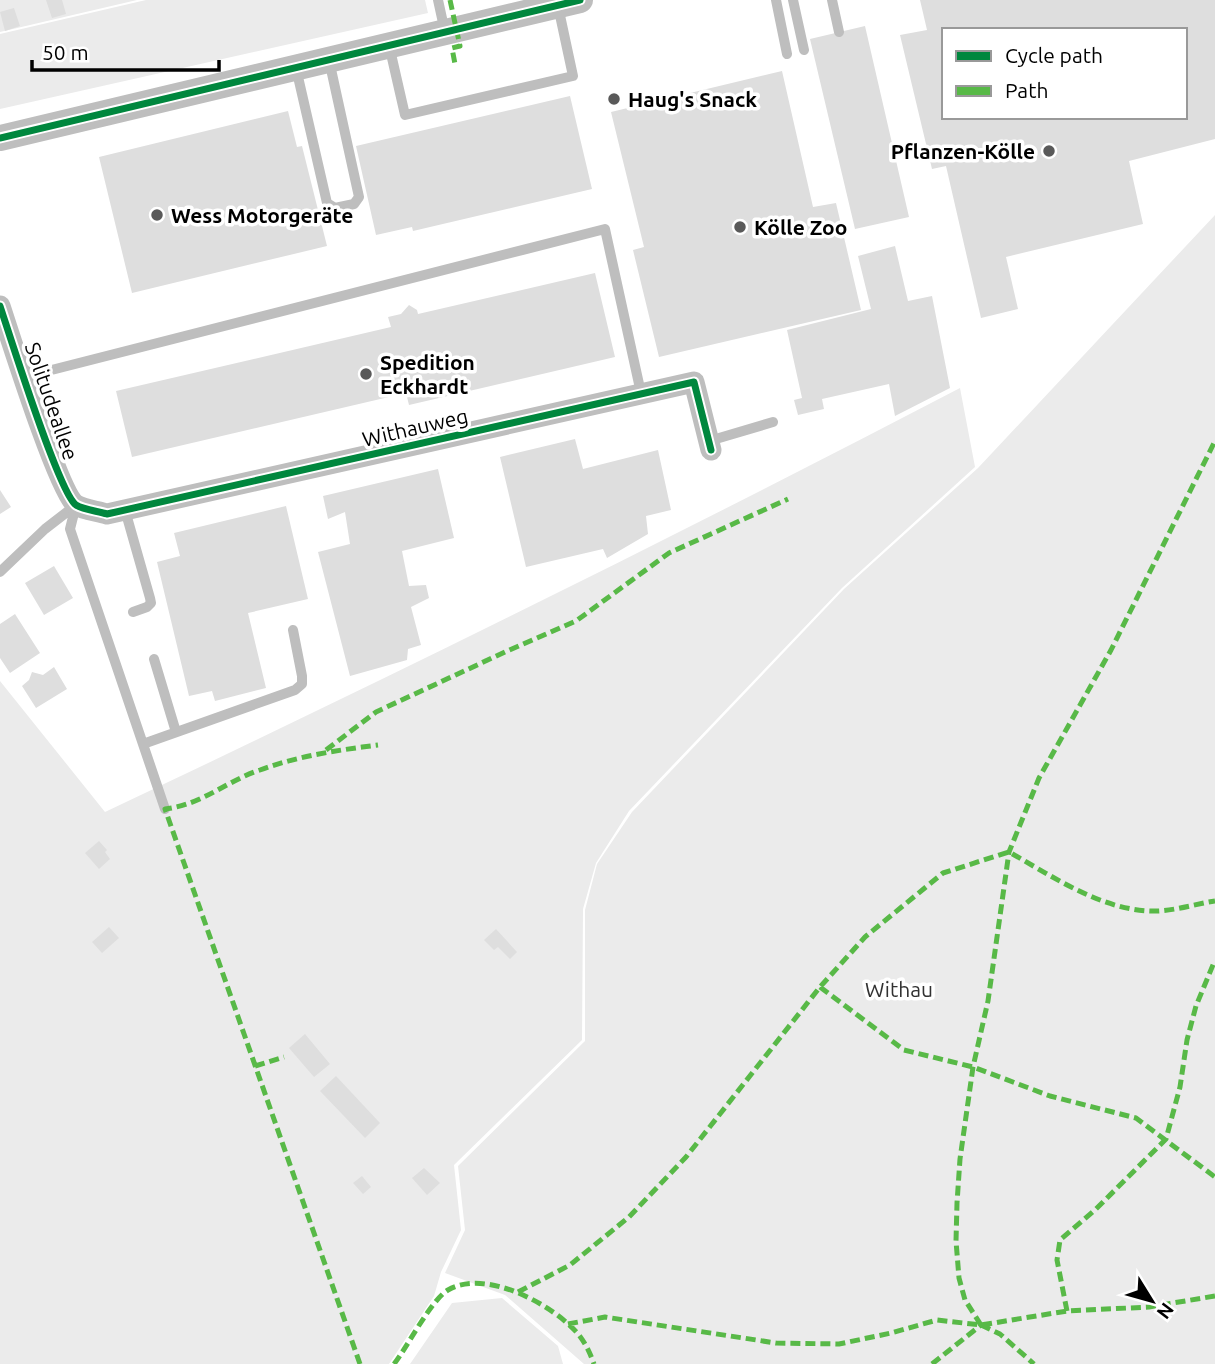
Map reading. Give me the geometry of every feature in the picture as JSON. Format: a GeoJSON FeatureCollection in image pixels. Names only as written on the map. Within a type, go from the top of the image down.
{"type":"FeatureCollection","features":[{"type":"Feature","properties":{"kind":"street"},"geometry":{"type":"LineString","coordinates":[[0,138],[569,3]]}},
{"type":"Feature","properties":{"kind":"street","name":"Solitudeallee"},"geometry":{"type":"LineString","coordinates":[[0,306],[57,469],[76,505]]}},
{"type":"Feature","properties":{"kind":"street","name":"Withauweg"},"geometry":{"type":"LineString","coordinates":[[76,505],[107,514],[694,382],[710,445]]}},
{"type":"Feature","properties":{"kind":"lane"},"geometry":{"type":"LineString","coordinates":[[438,0],[445,33]]}},
{"type":"Feature","properties":{"kind":"lane"},"geometry":{"type":"LineString","coordinates":[[776,0],[787,54]]}},
{"type":"Feature","properties":{"kind":"lane"},"geometry":{"type":"LineString","coordinates":[[793,0],[804,50]]}},
{"type":"Feature","properties":{"kind":"lane"},"geometry":{"type":"LineString","coordinates":[[832,0],[839,32]]}},
{"type":"Feature","properties":{"kind":"lane"},"geometry":{"type":"LineString","coordinates":[[389,45],[405,115],[573,76],[569,3]]}},
{"type":"Feature","properties":{"kind":"lane"},"geometry":{"type":"LineString","coordinates":[[296,68],[327,203],[335,208],[354,204],[359,197],[329,60]]}},
{"type":"Feature","properties":{"kind":"lane"},"geometry":{"type":"LineString","coordinates":[[24,377],[604,229],[641,393]]}},
{"type":"Feature","properties":{"kind":"lane"},"geometry":{"type":"LineString","coordinates":[[710,445],[773,422]]}},
{"type":"Feature","properties":{"kind":"lane"},"geometry":{"type":"LineString","coordinates":[[0,572],[76,505]]}},
{"type":"Feature","properties":{"kind":"lane"},"geometry":{"type":"LineString","coordinates":[[76,505],[70,529],[165,809]]}},
{"type":"Feature","properties":{"kind":"lane"},"geometry":{"type":"LineString","coordinates":[[125,510],[150,598],[147,607],[133,612]]}},
{"type":"Feature","properties":{"kind":"lane"},"geometry":{"type":"LineString","coordinates":[[143,744],[295,690],[302,684],[302,676],[293,630]]}},
{"type":"Feature","properties":{"kind":"lane"},"geometry":{"type":"LineString","coordinates":[[154,659],[176,732]]}},
{"type":"Feature","properties":{"kind":"green space"},"geometry":{"type":"Polygon","coordinates":[[[0,0],[137,0],[0,32],[0,0]]]}},
{"type":"Feature","properties":{"kind":"green space"},"geometry":{"type":"Polygon","coordinates":[[[146,0],[425,0],[428,13],[0,109],[0,34],[146,0]]]}},
{"type":"Feature","properties":{"kind":"green space","name":"Withau"},"geometry":{"type":"Polygon","coordinates":[[[1215,215],[1215,1364],[584,1364],[505,1295],[445,1273],[465,1230],[458,1166],[585,1041],[585,910],[597,864],[632,812],[844,589],[978,468],[1215,215]]]}},
{"type":"Feature","properties":{"kind":"green space"},"geometry":{"type":"Polygon","coordinates":[[[960,388],[975,467],[842,588],[629,811],[596,863],[583,909],[582,1040],[454,1165],[461,1230],[441,1272],[434,1296],[389,1364],[0,1364],[0,681],[105,812],[535,604],[960,388]]]}},
{"type":"Feature","properties":{"kind":"green space"},"geometry":{"type":"Polygon","coordinates":[[[502,1298],[558,1346],[563,1364],[410,1364],[452,1303],[502,1298]]]}},
{"type":"Feature","properties":{"kind":"building"},"geometry":{"type":"Polygon","coordinates":[[[46,0],[62,0],[66,14],[52,18],[46,0]]]}},
{"type":"Feature","properties":{"kind":"building","name":"Pflanzen-Kölle"},"geometry":{"type":"Polygon","coordinates":[[[920,0],[1215,0],[1215,139],[1129,161],[1143,224],[1006,257],[1018,309],[981,318],[946,166],[932,169],[900,35],[927,30],[920,0]]]}},
{"type":"Feature","properties":{"kind":"building"},"geometry":{"type":"Polygon","coordinates":[[[14,8],[20,26],[5,31],[0,12],[14,8]]]}},
{"type":"Feature","properties":{"kind":"building","name":"Pflanzen-Kölle"},"geometry":{"type":"Polygon","coordinates":[[[865,26],[909,217],[855,229],[810,39],[865,26]]]}},
{"type":"Feature","properties":{"kind":"building","name":"Kölle Zoo"},"geometry":{"type":"Polygon","coordinates":[[[782,71],[813,207],[836,203],[861,310],[659,357],[633,250],[644,247],[611,112],[782,71]]]}},
{"type":"Feature","properties":{"kind":"building"},"geometry":{"type":"Polygon","coordinates":[[[570,96],[592,189],[413,231],[412,227],[376,235],[356,146],[570,96]]]}},
{"type":"Feature","properties":{"kind":"building"},"geometry":{"type":"Polygon","coordinates":[[[288,111],[297,147],[302,146],[327,246],[132,293],[99,157],[288,111]]]}},
{"type":"Feature","properties":{"kind":"building"},"geometry":{"type":"Polygon","coordinates":[[[895,246],[908,301],[932,296],[950,388],[895,416],[889,384],[822,399],[824,409],[798,415],[794,400],[802,398],[787,330],[871,309],[858,256],[895,246]]]}},
{"type":"Feature","properties":{"kind":"building","name":"Spedition Eckhardt"},"geometry":{"type":"Polygon","coordinates":[[[595,273],[615,357],[409,405],[406,393],[132,457],[116,391],[391,327],[388,317],[401,314],[409,305],[417,310],[418,314],[595,273]]]}},
{"type":"Feature","properties":{"kind":"building"},"geometry":{"type":"Polygon","coordinates":[[[575,439],[583,469],[658,450],[671,510],[646,516],[648,534],[607,558],[603,549],[526,567],[500,457],[575,439]]]}},
{"type":"Feature","properties":{"kind":"building"},"geometry":{"type":"Polygon","coordinates":[[[438,469],[454,538],[402,551],[409,586],[426,585],[429,598],[411,607],[421,645],[408,649],[407,660],[350,676],[318,552],[350,544],[345,512],[328,519],[323,496],[438,469]]]}},
{"type":"Feature","properties":{"kind":"building"},"geometry":{"type":"Polygon","coordinates":[[[0,490],[11,507],[0,514],[0,490]]]}},
{"type":"Feature","properties":{"kind":"building"},"geometry":{"type":"Polygon","coordinates":[[[286,506],[308,599],[248,613],[266,688],[215,701],[212,691],[189,696],[157,562],[180,556],[174,533],[286,506]]]}},
{"type":"Feature","properties":{"kind":"building"},"geometry":{"type":"Polygon","coordinates":[[[54,566],[73,598],[44,615],[25,583],[54,566]]]}},
{"type":"Feature","properties":{"kind":"building"},"geometry":{"type":"Polygon","coordinates":[[[15,614],[40,653],[10,673],[0,658],[0,624],[15,614]]]}},
{"type":"Feature","properties":{"kind":"building"},"geometry":{"type":"Polygon","coordinates":[[[54,667],[67,689],[36,708],[22,686],[29,680],[32,672],[43,675],[54,667]]]}},
{"type":"Feature","properties":{"kind":"building"},"geometry":{"type":"Polygon","coordinates":[[[99,841],[107,850],[105,852],[110,859],[99,869],[85,853],[99,841]]]}},
{"type":"Feature","properties":{"kind":"building"},"geometry":{"type":"Polygon","coordinates":[[[109,927],[119,938],[102,953],[92,942],[109,927]]]}},
{"type":"Feature","properties":{"kind":"building"},"geometry":{"type":"Polygon","coordinates":[[[496,929],[517,952],[510,959],[498,947],[494,950],[484,940],[496,929]]]}},
{"type":"Feature","properties":{"kind":"building"},"geometry":{"type":"Polygon","coordinates":[[[305,1034],[330,1064],[314,1077],[289,1048],[305,1034]]]}},
{"type":"Feature","properties":{"kind":"building"},"geometry":{"type":"Polygon","coordinates":[[[336,1076],[380,1123],[365,1138],[320,1091],[336,1076]]]}},
{"type":"Feature","properties":{"kind":"building"},"geometry":{"type":"Polygon","coordinates":[[[424,1168],[440,1183],[427,1195],[412,1178],[424,1168]]]}},
{"type":"Feature","properties":{"kind":"building"},"geometry":{"type":"Polygon","coordinates":[[[362,1176],[371,1187],[363,1194],[353,1183],[362,1176]]]}},
{"type":"Feature","properties":{"kind":"marked path"},"geometry":{"type":"LineString","coordinates":[[450,0],[460,46],[452,48],[455,64]]}},
{"type":"Feature","properties":{"kind":"marked path"},"geometry":{"type":"LineString","coordinates":[[981,1325],[965,1300],[959,1278],[957,1203],[960,1159],[973,1067],[988,1001],[1009,852],[1039,778],[1111,650],[1215,441]]}},
{"type":"Feature","properties":{"kind":"marked path"},"geometry":{"type":"LineString","coordinates":[[326,750],[376,712],[576,621],[669,553],[788,499]]}},
{"type":"Feature","properties":{"kind":"marked path"},"geometry":{"type":"LineString","coordinates":[[360,1364],[165,809],[192,802],[274,765],[318,754],[378,745]]}},
{"type":"Feature","properties":{"kind":"marked path"},"geometry":{"type":"LineString","coordinates":[[518,1292],[570,1265],[629,1217],[686,1157],[820,987],[865,937],[943,873],[1009,852],[1076,890],[1131,909],[1166,910],[1215,901]]}},
{"type":"Feature","properties":{"kind":"marked path"},"geometry":{"type":"LineString","coordinates":[[1067,1311],[1057,1260],[1060,1240],[1096,1209],[1166,1139],[1180,1087],[1187,1040],[1196,1006],[1215,960]]}},
{"type":"Feature","properties":{"kind":"marked path"},"geometry":{"type":"LineString","coordinates":[[820,987],[904,1050],[973,1067],[1050,1096],[1136,1118],[1215,1177]]}},
{"type":"Feature","properties":{"kind":"marked path"},"geometry":{"type":"LineString","coordinates":[[255,1066],[284,1057]]}},
{"type":"Feature","properties":{"kind":"marked path"},"geometry":{"type":"LineString","coordinates":[[394,1364],[441,1295],[464,1284],[500,1287],[537,1302],[579,1335],[594,1364]]}},
{"type":"Feature","properties":{"kind":"marked path"},"geometry":{"type":"LineString","coordinates":[[568,1324],[605,1317],[776,1343],[839,1344],[937,1320],[981,1325],[1067,1311],[1149,1307],[1215,1296]]}},
{"type":"Feature","properties":{"kind":"marked path"},"geometry":{"type":"LineString","coordinates":[[981,1325],[1000,1334],[1034,1364]]}},
{"type":"Feature","properties":{"kind":"marked path"},"geometry":{"type":"LineString","coordinates":[[932,1364],[981,1325]]}},
{"type":"Feature","properties":{"kind":"cycle path"},"geometry":{"type":"LineString","coordinates":[[0,138],[580,0]]}},
{"type":"Feature","properties":{"kind":"cycle path"},"geometry":{"type":"LineString","coordinates":[[0,306],[47,445],[68,494],[79,507],[107,514],[694,382],[711,450]]}},
{"type":"Feature","properties":{"kind":"place","name":"Haug's Snack"},"geometry":{"type":"Point","coordinates":[614,99]}},
{"type":"Feature","properties":{"kind":"place","name":"Pflanzen-Kölle"},"geometry":{"type":"Point","coordinates":[1049,151]}},
{"type":"Feature","properties":{"kind":"place","name":"Wess Motorgeräte"},"geometry":{"type":"Point","coordinates":[157,215]}},
{"type":"Feature","properties":{"kind":"place","name":"Kölle Zoo"},"geometry":{"type":"Point","coordinates":[740,227]}},
{"type":"Feature","properties":{"kind":"place","name":"Spedition Eckhardt"},"geometry":{"type":"Point","coordinates":[366,374]}}]}
